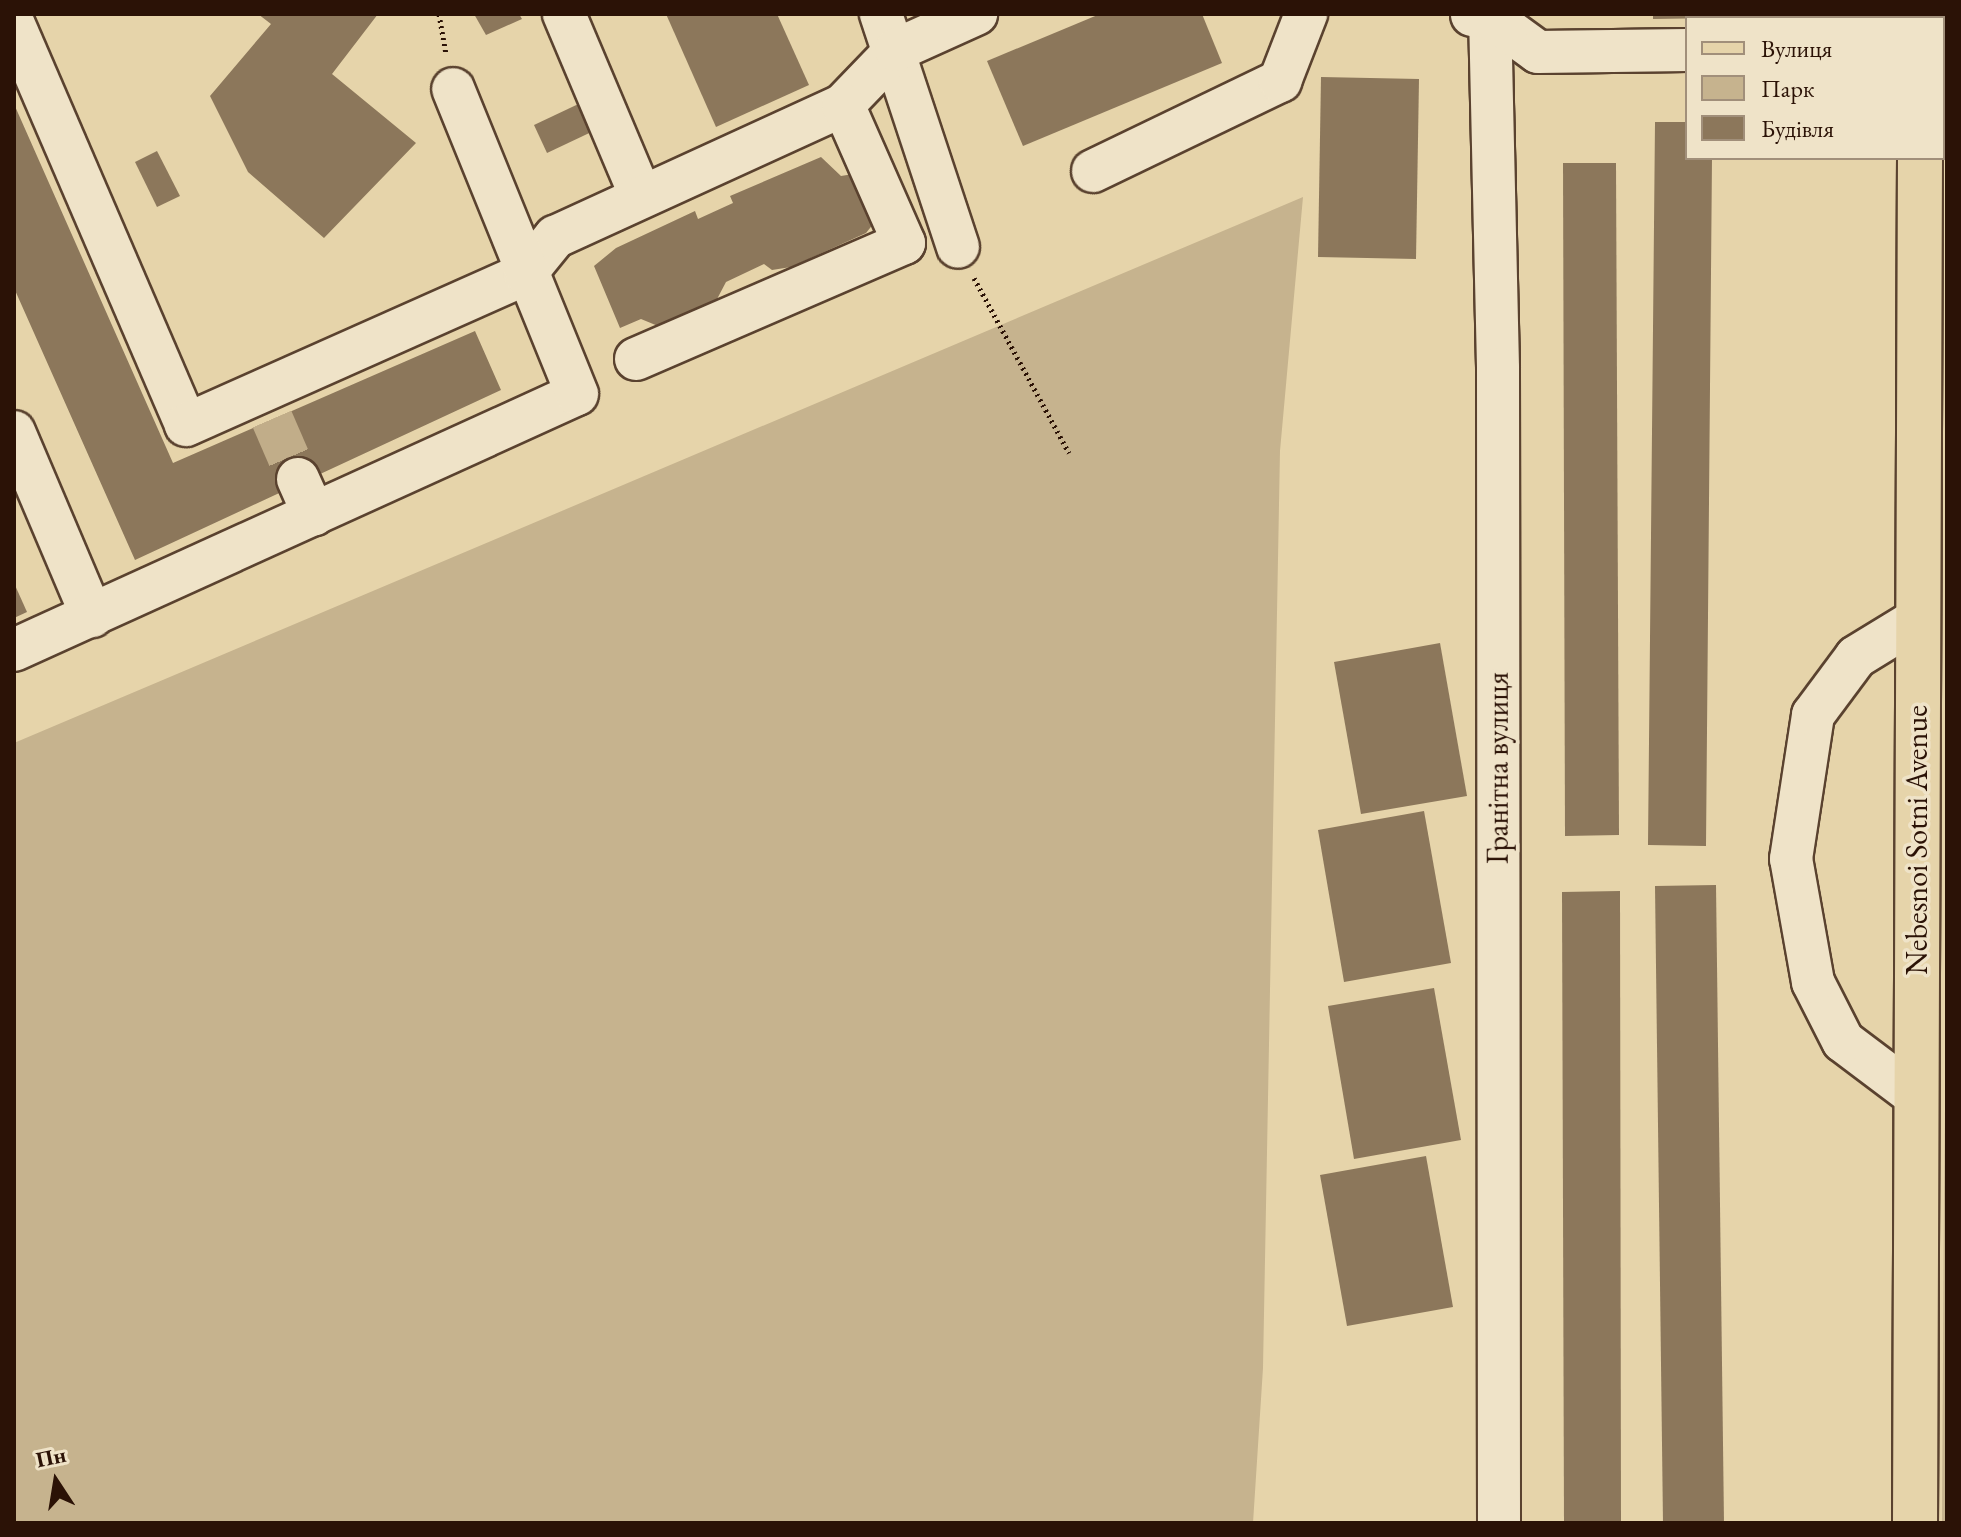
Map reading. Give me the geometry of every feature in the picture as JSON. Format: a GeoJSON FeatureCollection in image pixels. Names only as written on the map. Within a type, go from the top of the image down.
{"type":"FeatureCollection","features":[{"type":"Feature","properties":{"kind":"main road","name":"Nebesnoi Sotni Avenue"},"geometry":{"type":"LineString","coordinates":[[1915,1523],[1920,160]]}},
{"type":"Feature","properties":{"kind":"street"},"geometry":{"type":"LineString","coordinates":[[564,14],[641,196]]}},
{"type":"Feature","properties":{"kind":"street"},"geometry":{"type":"LineString","coordinates":[[14,25],[186,425],[266,406],[525,274],[555,237],[843,105],[888,32],[976,14]]}},
{"type":"Feature","properties":{"kind":"street"},"geometry":{"type":"LineString","coordinates":[[1093,171],[1280,81],[1306,14]]}},
{"type":"Feature","properties":{"kind":"street"},"geometry":{"type":"LineString","coordinates":[[1481,15],[1538,52],[1685,50]]}},
{"type":"Feature","properties":{"kind":"street","name":"Гранітна вулиця"},"geometry":{"type":"LineString","coordinates":[[1481,15],[1498,369],[1499,1523]]}},
{"type":"Feature","properties":{"kind":"street"},"geometry":{"type":"LineString","coordinates":[[888,32],[958,247]]}},
{"type":"Feature","properties":{"kind":"street"},"geometry":{"type":"LineString","coordinates":[[14,650],[92,616],[306,497],[577,394],[525,274],[453,89]]}},
{"type":"Feature","properties":{"kind":"street"},"geometry":{"type":"LineString","coordinates":[[636,359],[904,243],[843,105]]}},
{"type":"Feature","properties":{"kind":"street"},"geometry":{"type":"LineString","coordinates":[[14,432],[92,616]]}},
{"type":"Feature","properties":{"kind":"street"},"geometry":{"type":"LineString","coordinates":[[1916,1096],[1843,1041],[1813,982],[1791,859],[1813,715],[1856,657],[1918,619]]}},
{"type":"Feature","properties":{"kind":"path"},"geometry":{"type":"LineString","coordinates":[[958,247],[1069,453]]}},
{"type":"Feature","properties":{"kind":"green space"},"geometry":{"type":"Polygon","coordinates":[[[1303,197],[1280,451],[1263,1368],[1253,1523],[14,1523],[14,743],[1303,197]]]}},
{"type":"Feature","properties":{"kind":"green space"},"geometry":{"type":"Polygon","coordinates":[[[1947,940],[1947,1523],[1942,1523],[1944,1195],[1947,940]]]}},
{"type":"Feature","properties":{"kind":"building"},"geometry":{"type":"Polygon","coordinates":[[[258,14],[378,14],[332,74],[416,143],[324,238],[248,172],[210,96],[271,24],[258,14]]]}},
{"type":"Feature","properties":{"kind":"building"},"geometry":{"type":"Polygon","coordinates":[[[474,14],[519,14],[522,19],[486,35],[474,14]]]}},
{"type":"Feature","properties":{"kind":"building"},"geometry":{"type":"Polygon","coordinates":[[[666,14],[777,14],[809,85],[716,127],[666,14]]]}},
{"type":"Feature","properties":{"kind":"building"},"geometry":{"type":"Polygon","coordinates":[[[1100,14],[1202,14],[1222,63],[1023,146],[987,61],[1100,14]]]}},
{"type":"Feature","properties":{"kind":"building"},"geometry":{"type":"Polygon","coordinates":[[[1653,14],[1717,14],[1685,16],[1685,18],[1653,19],[1653,14]]]}},
{"type":"Feature","properties":{"kind":"building"},"geometry":{"type":"Polygon","coordinates":[[[1321,77],[1419,79],[1416,259],[1318,257],[1321,77]]]}},
{"type":"Feature","properties":{"kind":"building"},"geometry":{"type":"Polygon","coordinates":[[[589,99],[602,127],[547,153],[534,125],[589,99]]]}},
{"type":"Feature","properties":{"kind":"building"},"geometry":{"type":"Polygon","coordinates":[[[14,104],[173,463],[475,331],[501,390],[135,560],[14,288],[14,104]]]}},
{"type":"Feature","properties":{"kind":"building"},"geometry":{"type":"Polygon","coordinates":[[[1655,122],[1685,122],[1685,160],[1712,160],[1706,846],[1648,845],[1655,122]]]}},
{"type":"Feature","properties":{"kind":"building"},"geometry":{"type":"Polygon","coordinates":[[[157,151],[180,196],[157,207],[135,162],[157,151]]]}},
{"type":"Feature","properties":{"kind":"building"},"geometry":{"type":"Polygon","coordinates":[[[821,157],[841,176],[853,174],[874,223],[866,233],[791,267],[772,270],[764,264],[726,282],[716,301],[658,326],[641,319],[620,328],[594,266],[616,248],[695,211],[698,219],[733,203],[730,196],[821,157]]]}},
{"type":"Feature","properties":{"kind":"building"},"geometry":{"type":"Polygon","coordinates":[[[1563,163],[1616,163],[1619,835],[1565,836],[1563,163]]]}},
{"type":"Feature","properties":{"kind":"building"},"geometry":{"type":"Polygon","coordinates":[[[14,583],[27,612],[14,618],[14,583]]]}},
{"type":"Feature","properties":{"kind":"building"},"geometry":{"type":"Polygon","coordinates":[[[1440,643],[1467,796],[1361,814],[1334,662],[1440,643]]]}},
{"type":"Feature","properties":{"kind":"building"},"geometry":{"type":"Polygon","coordinates":[[[1424,811],[1451,963],[1344,982],[1318,830],[1424,811]]]}},
{"type":"Feature","properties":{"kind":"building"},"geometry":{"type":"Polygon","coordinates":[[[1716,885],[1724,1523],[1663,1523],[1655,886],[1716,885]]]}},
{"type":"Feature","properties":{"kind":"building"},"geometry":{"type":"Polygon","coordinates":[[[1620,891],[1621,1523],[1564,1523],[1562,892],[1620,891]]]}},
{"type":"Feature","properties":{"kind":"building"},"geometry":{"type":"Polygon","coordinates":[[[1434,988],[1461,1140],[1354,1159],[1328,1006],[1434,988]]]}},
{"type":"Feature","properties":{"kind":"building"},"geometry":{"type":"Polygon","coordinates":[[[1426,1156],[1453,1307],[1347,1326],[1320,1175],[1426,1156]]]}},
{"type":"Feature","properties":{"kind":"tunnel"},"geometry":{"type":"LineString","coordinates":[[272,419],[298,479]]}}]}
